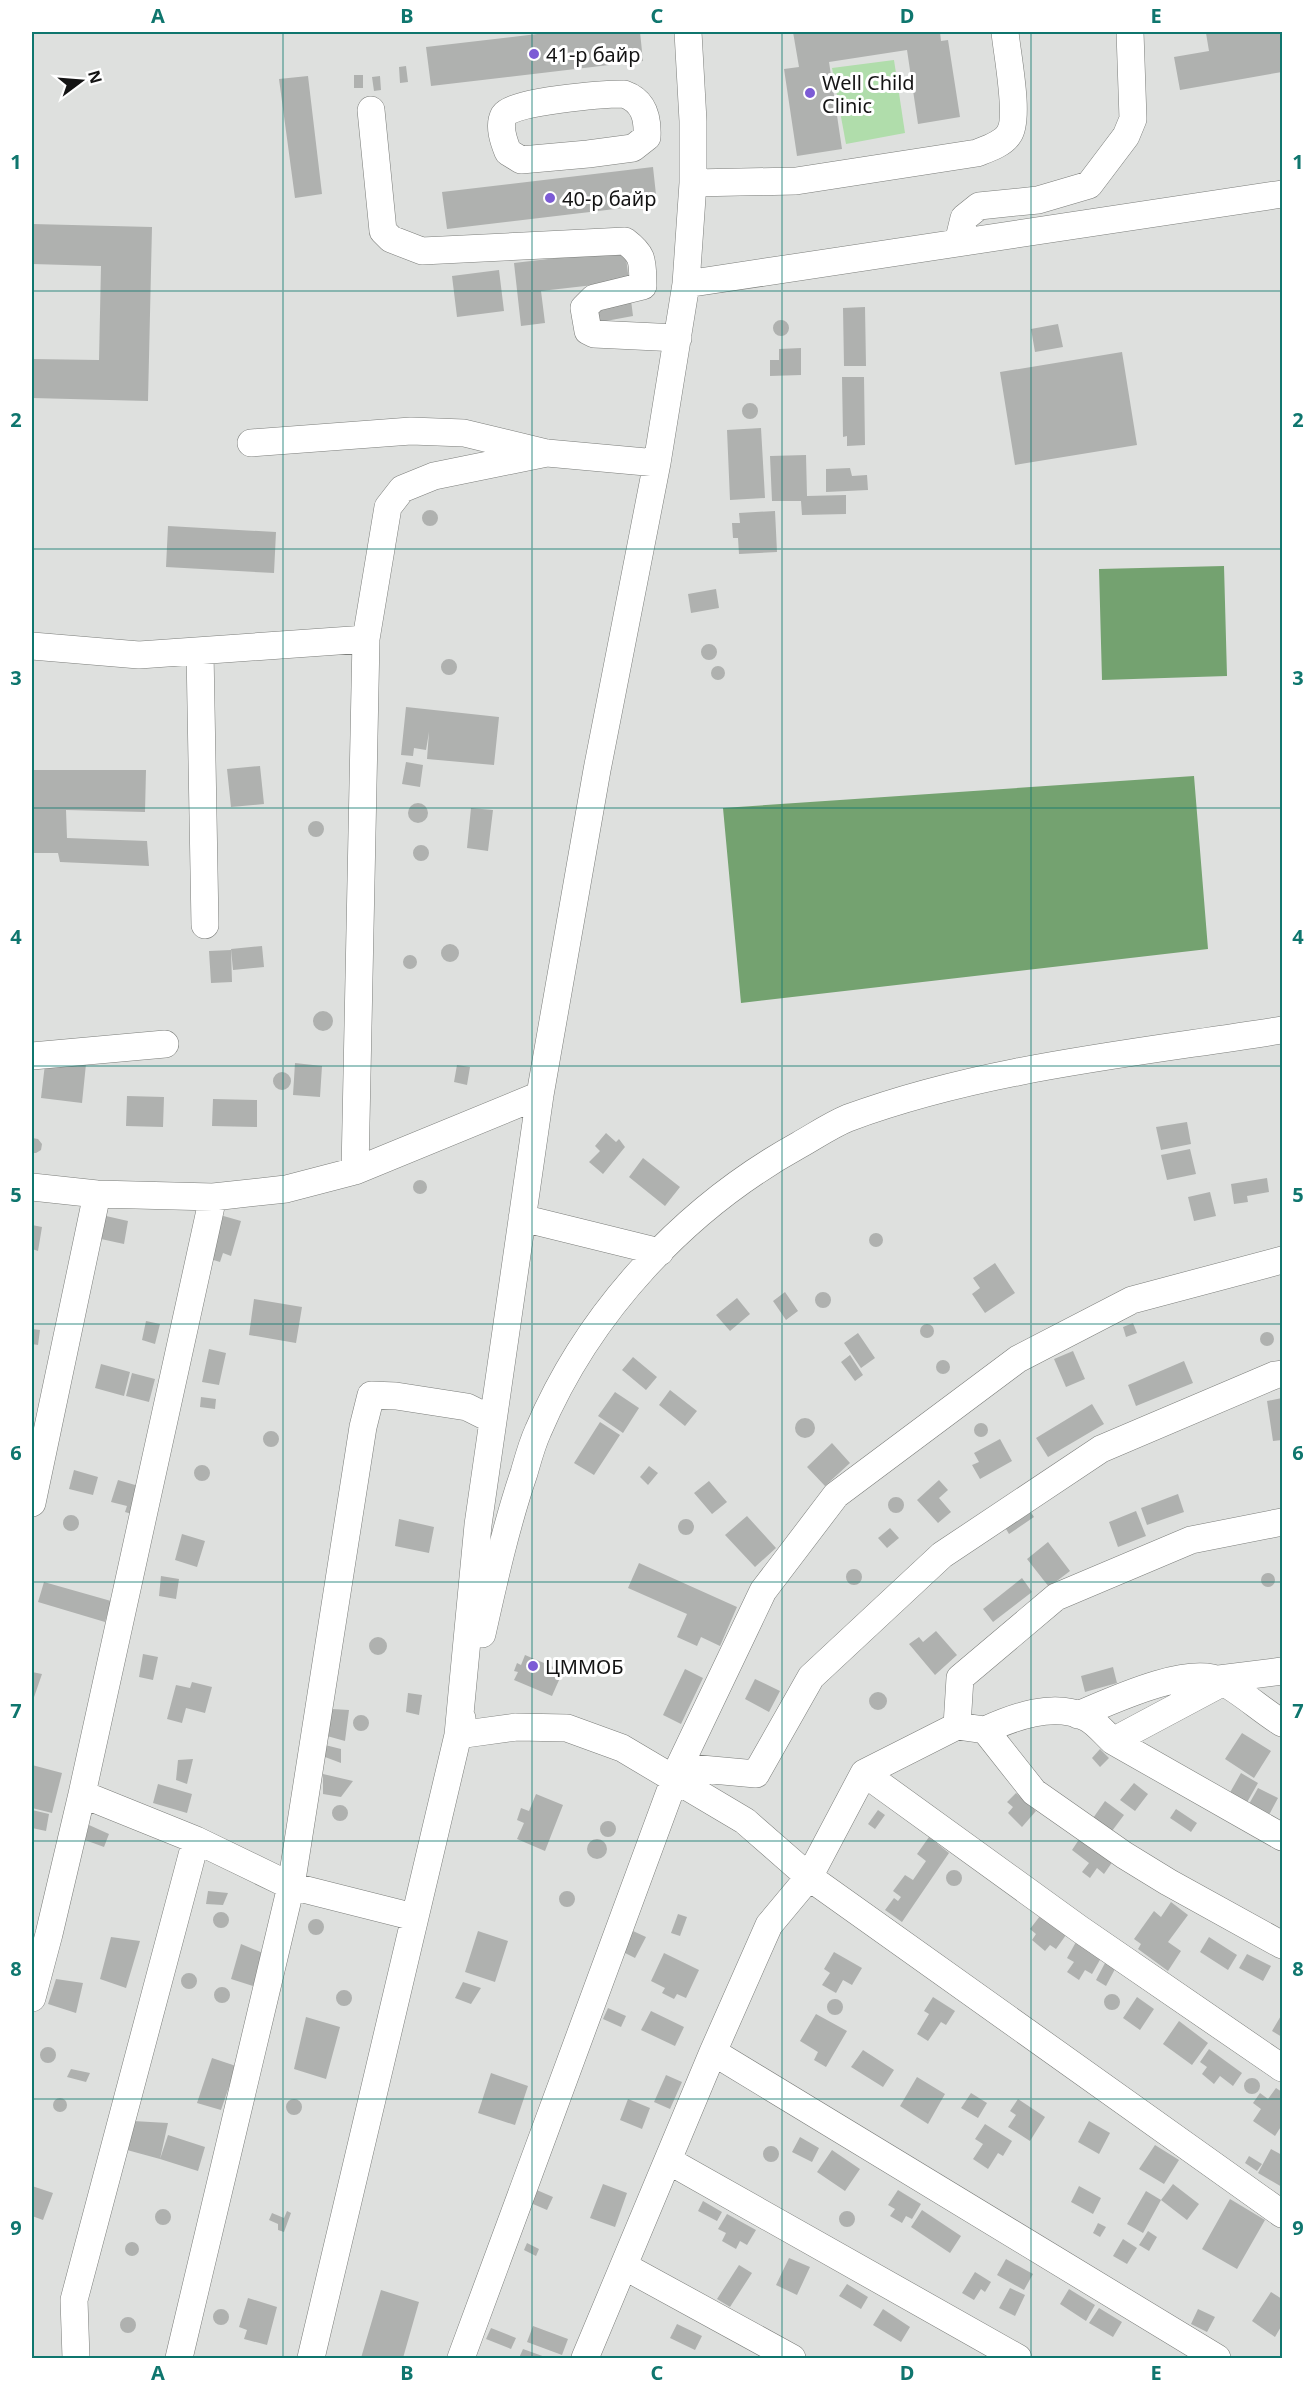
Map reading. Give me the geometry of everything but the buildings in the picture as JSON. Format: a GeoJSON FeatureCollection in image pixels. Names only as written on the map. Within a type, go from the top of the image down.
{"type":"FeatureCollection","features":[{"type":"Feature","properties":{"kind":"street"},"geometry":{"type":"LineString","coordinates":[[458,1735],[478,1525],[540,1095],[597,770],[657,463],[686,284],[693,183],[693,121],[688,32]]}},
{"type":"Feature","properties":{"kind":"street"},"geometry":{"type":"LineString","coordinates":[[693,183],[796,181],[977,153],[993,146],[1009,136],[1015,120],[1005,32]]}},
{"type":"Feature","properties":{"kind":"street"},"geometry":{"type":"LineString","coordinates":[[958,243],[964,218],[979,206],[1038,200],[1089,185],[1126,136],[1133,119],[1130,32]]}},
{"type":"Feature","properties":{"kind":"street"},"geometry":{"type":"LineString","coordinates":[[624,94],[638,101],[643,108],[648,125],[645,140],[633,148],[521,159],[508,152],[502,127],[504,116],[512,108],[564,99],[624,94]]}},
{"type":"Feature","properties":{"kind":"street"},"geometry":{"type":"LineString","coordinates":[[370,110],[383,231],[391,239],[422,251],[625,241],[638,250],[642,262],[643,286],[594,298],[584,308],[588,331],[594,334],[678,338]]}},
{"type":"Feature","properties":{"kind":"street"},"geometry":{"type":"LineString","coordinates":[[648,125],[693,121]]}},
{"type":"Feature","properties":{"kind":"street"},"geometry":{"type":"LineString","coordinates":[[686,284],[1282,194]]}},
{"type":"Feature","properties":{"kind":"street"},"geometry":{"type":"LineString","coordinates":[[251,443],[411,431],[464,432],[547,453],[657,463]]}},
{"type":"Feature","properties":{"kind":"street"},"geometry":{"type":"LineString","coordinates":[[355,1171],[366,639],[388,507],[402,489],[434,476],[547,453]]}},
{"type":"Feature","properties":{"kind":"street"},"geometry":{"type":"LineString","coordinates":[[32,645],[139,655],[366,639]]}},
{"type":"Feature","properties":{"kind":"street"},"geometry":{"type":"LineString","coordinates":[[200,651],[205,925]]}},
{"type":"Feature","properties":{"kind":"street"},"geometry":{"type":"LineString","coordinates":[[310,2358],[509,1517],[537,1431],[581,1347],[635,1278],[698,1214],[764,1164],[845,1119],[939,1089],[1011,1073],[1282,1030]]}},
{"type":"Feature","properties":{"kind":"street"},"geometry":{"type":"LineString","coordinates":[[32,1056],[165,1044]]}},
{"type":"Feature","properties":{"kind":"street"},"geometry":{"type":"LineString","coordinates":[[32,1187],[97,1194],[213,1197],[286,1189],[355,1171],[540,1095]]}},
{"type":"Feature","properties":{"kind":"street"},"geometry":{"type":"LineString","coordinates":[[32,1503],[97,1194]]}},
{"type":"Feature","properties":{"kind":"street"},"geometry":{"type":"LineString","coordinates":[[32,1998],[50,1934],[82,1794],[213,1197]]}},
{"type":"Feature","properties":{"kind":"street"},"geometry":{"type":"LineString","coordinates":[[522,1218],[660,1252]]}},
{"type":"Feature","properties":{"kind":"street"},"geometry":{"type":"LineString","coordinates":[[461,2358],[676,1774],[763,1591],[836,1495],[1018,1359],[1132,1300],[1282,1260]]}},
{"type":"Feature","properties":{"kind":"street"},"geometry":{"type":"LineString","coordinates":[[676,1774],[756,1774],[811,1677],[942,1555],[1101,1449],[1282,1374]]}},
{"type":"Feature","properties":{"kind":"street"},"geometry":{"type":"LineString","coordinates":[[178,2358],[291,1886],[363,1427],[371,1395],[396,1396],[467,1407],[493,1420]]}},
{"type":"Feature","properties":{"kind":"street"},"geometry":{"type":"LineString","coordinates":[[957,1726],[960,1678],[1056,1597],[1191,1540],[1282,1522]]}},
{"type":"Feature","properties":{"kind":"street"},"geometry":{"type":"LineString","coordinates":[[1078,1715],[1128,1694],[1188,1677],[1219,1679],[1282,1671]]}},
{"type":"Feature","properties":{"kind":"street"},"geometry":{"type":"LineString","coordinates":[[1219,1679],[1282,1723]]}},
{"type":"Feature","properties":{"kind":"street"},"geometry":{"type":"LineString","coordinates":[[1113,1741],[1218,1685],[1219,1679]]}},
{"type":"Feature","properties":{"kind":"street"},"geometry":{"type":"LineString","coordinates":[[585,2358],[713,2052],[770,1925],[809,1877],[864,1773],[957,1726],[985,1730],[1017,1716],[1051,1712],[1078,1715],[1086,1717],[1113,1741],[1282,1837]]}},
{"type":"Feature","properties":{"kind":"street"},"geometry":{"type":"LineString","coordinates":[[458,1735],[517,1727],[567,1728],[622,1748],[676,1774],[745,1821],[809,1877],[1282,2214]]}},
{"type":"Feature","properties":{"kind":"street"},"geometry":{"type":"LineString","coordinates":[[985,1730],[1034,1792],[1124,1855],[1282,1945]]}},
{"type":"Feature","properties":{"kind":"street"},"geometry":{"type":"LineString","coordinates":[[864,1773],[1072,1924],[1282,2068]]}},
{"type":"Feature","properties":{"kind":"street"},"geometry":{"type":"LineString","coordinates":[[82,1794],[196,1840],[291,1886],[414,1917]]}},
{"type":"Feature","properties":{"kind":"street"},"geometry":{"type":"LineString","coordinates":[[76,2358],[74,2300],[196,1840]]}},
{"type":"Feature","properties":{"kind":"street"},"geometry":{"type":"LineString","coordinates":[[713,2052],[1217,2358]]}},
{"type":"Feature","properties":{"kind":"street"},"geometry":{"type":"LineString","coordinates":[[669,2161],[1017,2358]]}},
{"type":"Feature","properties":{"kind":"street"},"geometry":{"type":"LineString","coordinates":[[624,2266],[792,2358]]}},
{"type":"Feature","properties":{"kind":"shaded area"},"geometry":{"type":"Polygon","coordinates":[[[894,60],[905,133],[846,144],[832,68],[894,60]]]}},
{"type":"Feature","properties":{"kind":"shaded area"},"geometry":{"type":"Polygon","coordinates":[[[1224,566],[1227,676],[1102,680],[1099,569],[1224,566]]]}},
{"type":"Feature","properties":{"kind":"shaded area"},"geometry":{"type":"Polygon","coordinates":[[[1194,776],[1208,949],[741,1003],[723,808],[1194,776]]]}},
{"type":"Feature","properties":{"kind":"place","name":"41-р байр"},"geometry":{"type":"Point","coordinates":[534,54]}},
{"type":"Feature","properties":{"kind":"place","name":"Well Child Clinic"},"geometry":{"type":"Point","coordinates":[810,93]}},
{"type":"Feature","properties":{"kind":"place","name":"40-р байр"},"geometry":{"type":"Point","coordinates":[550,198]}},
{"type":"Feature","properties":{"kind":"place","name":"ЦММОБ"},"geometry":{"type":"Point","coordinates":[533,1666]}}]}
